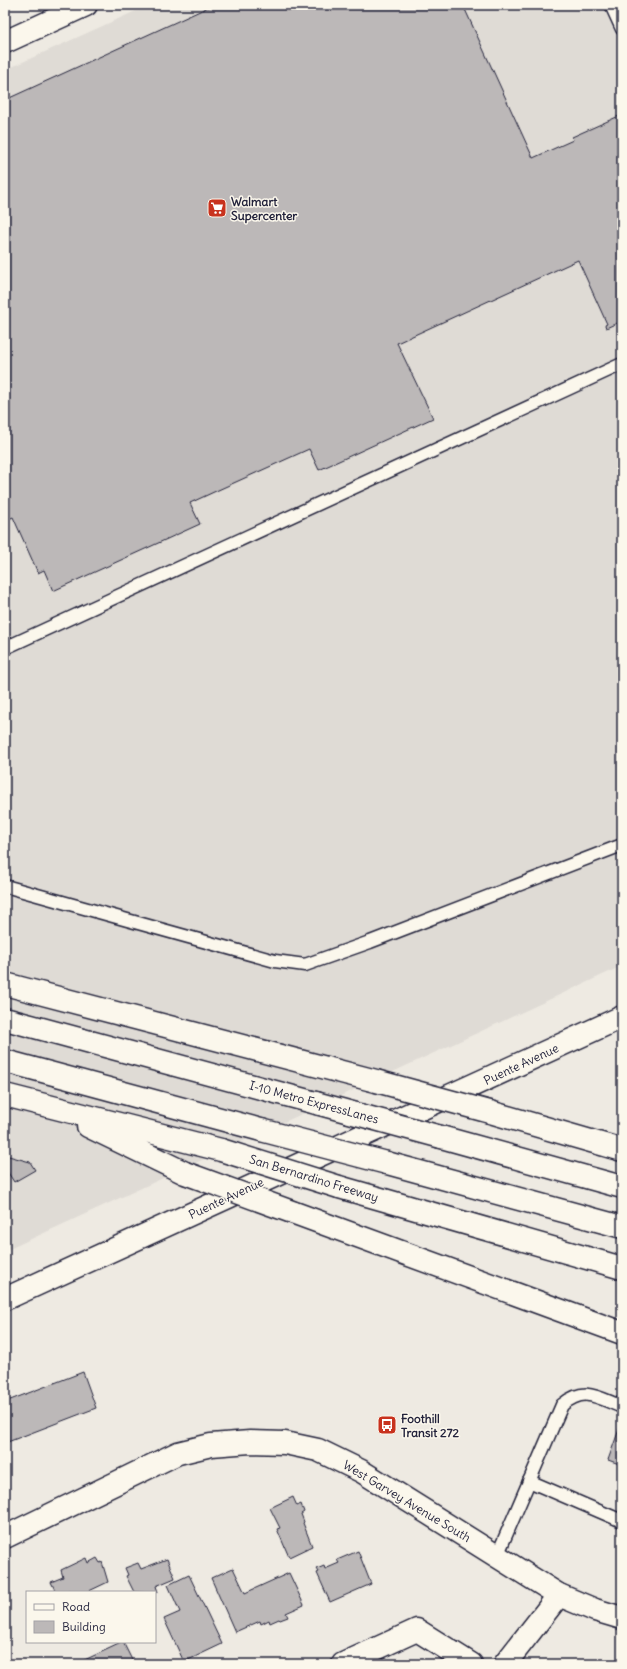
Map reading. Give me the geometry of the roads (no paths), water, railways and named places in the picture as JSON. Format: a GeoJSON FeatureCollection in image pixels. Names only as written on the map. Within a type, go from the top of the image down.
{"type":"FeatureCollection","features":[{"type":"Feature","properties":{"kind":"main road"},"geometry":{"type":"LineString","coordinates":[[5,42],[86,5]]}},
{"type":"Feature","properties":{"kind":"main road"},"geometry":{"type":"LineString","coordinates":[[5,984],[376,1081],[622,1150]]}},
{"type":"Feature","properties":{"kind":"main road","name":"Puente Avenue"},"geometry":{"type":"LineString","coordinates":[[5,1299],[622,1017]]}},
{"type":"Feature","properties":{"kind":"main road","name":"I-10 Metro ExpressLanes"},"geometry":{"type":"LineString","coordinates":[[5,1019],[622,1187]]}},
{"type":"Feature","properties":{"kind":"main road"},"geometry":{"type":"LineString","coordinates":[[5,1061],[622,1227]]}},
{"type":"Feature","properties":{"kind":"main road","name":"San Bernardino Freeway"},"geometry":{"type":"LineString","coordinates":[[5,1095],[47,1107],[221,1150],[339,1187],[622,1268]]}},
{"type":"Feature","properties":{"kind":"main road"},"geometry":{"type":"LineString","coordinates":[[47,1107],[185,1173],[622,1333]]}},
{"type":"Feature","properties":{"kind":"main road"},"geometry":{"type":"LineString","coordinates":[[490,1112],[622,1138]]}},
{"type":"Feature","properties":{"kind":"main road","name":"West Garvey Avenue South"},"geometry":{"type":"LineString","coordinates":[[5,1537],[178,1453],[211,1445],[250,1442],[285,1443],[318,1450],[361,1471],[559,1595],[595,1610],[622,1618]]}},
{"type":"Feature","properties":{"kind":"main road"},"geometry":{"type":"LineString","coordinates":[[505,1664],[559,1595]]}},
{"type":"Feature","properties":{"kind":"main road"},"geometry":{"type":"LineString","coordinates":[[343,1664],[417,1630],[471,1664]]}},
{"type":"Feature","properties":{"kind":"lane"},"geometry":{"type":"LineString","coordinates":[[611,5],[619,15],[622,29]]}},
{"type":"Feature","properties":{"kind":"lane"},"geometry":{"type":"LineString","coordinates":[[5,648],[622,364]]}},
{"type":"Feature","properties":{"kind":"lane"},"geometry":{"type":"LineString","coordinates":[[5,886],[275,961],[305,965],[366,944],[622,845]]}},
{"type":"Feature","properties":{"kind":"lane"},"geometry":{"type":"LineString","coordinates":[[497,1556],[562,1405],[572,1397],[586,1393],[622,1407]]}},
{"type":"Feature","properties":{"kind":"lane"},"geometry":{"type":"LineString","coordinates":[[529,1481],[622,1521]]}},
{"type":"Feature","properties":{"kind":"place","name":"Walmart Supercenter"},"geometry":{"type":"Point","coordinates":[217,208]}},
{"type":"Feature","properties":{"kind":"place","name":"Foothill Transit 272"},"geometry":{"type":"Point","coordinates":[387,1425]}}]}
